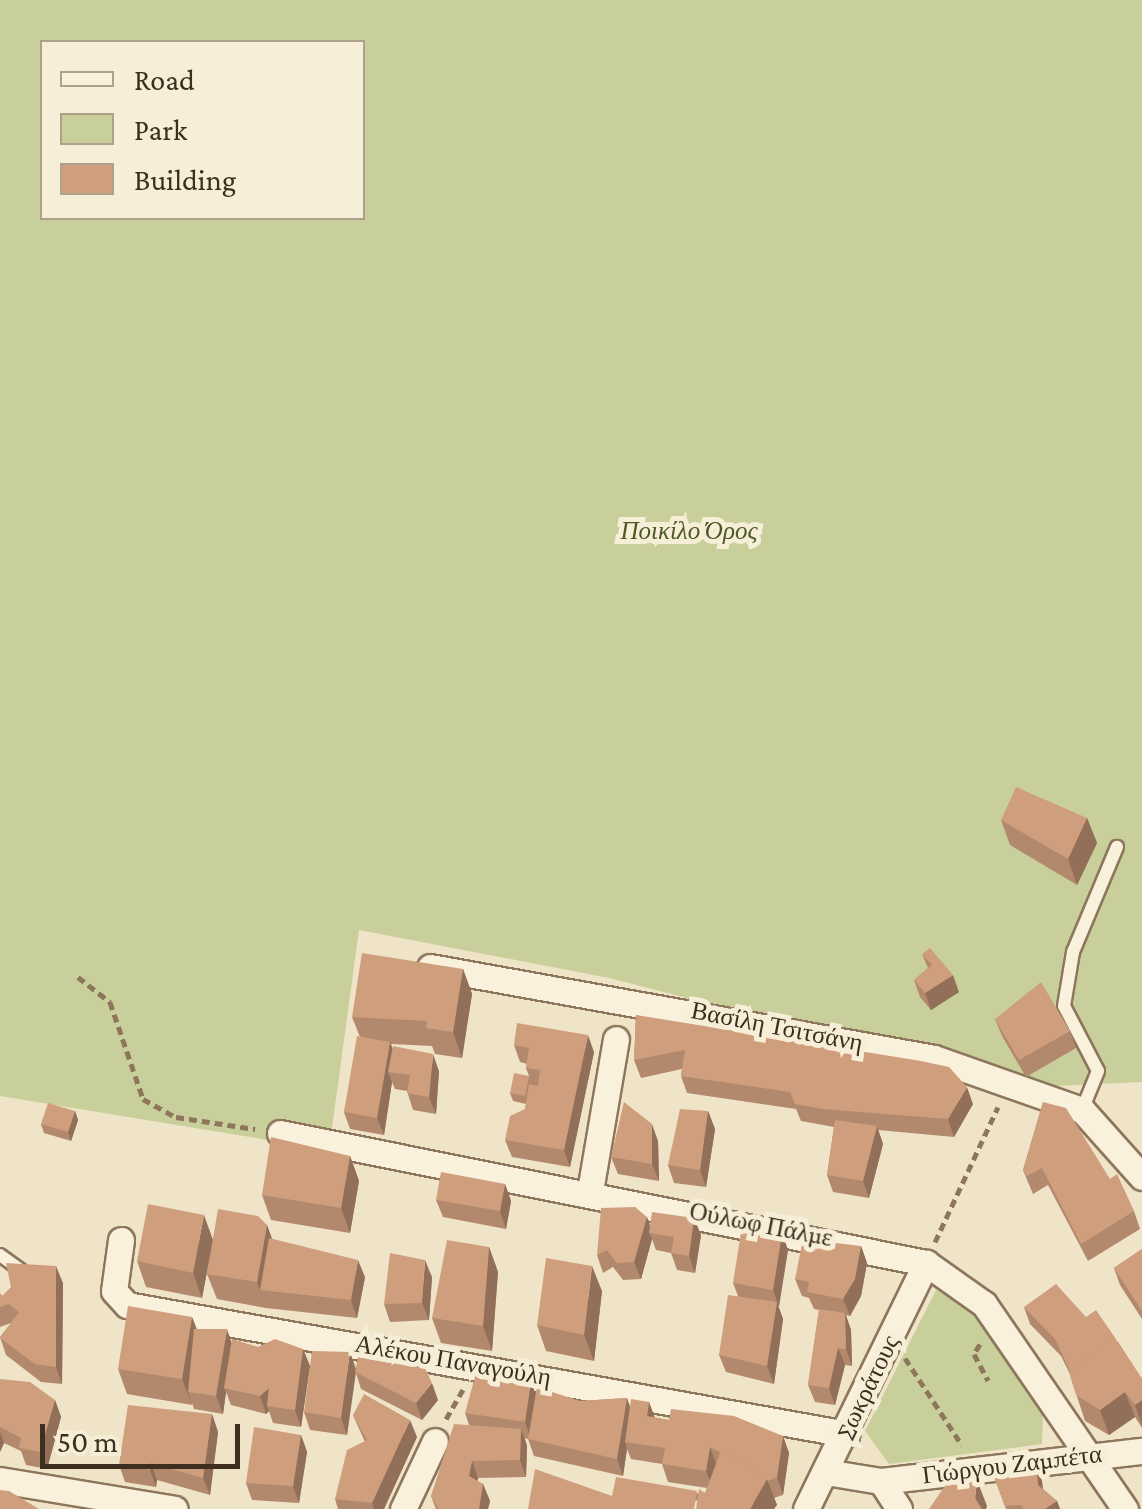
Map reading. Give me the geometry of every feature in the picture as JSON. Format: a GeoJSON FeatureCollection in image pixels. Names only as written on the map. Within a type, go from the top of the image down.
{"type":"FeatureCollection","features":[{"type":"Feature","properties":{"kind":"street","name":"Βασίλη Τσιτσάνη"},"geometry":{"type":"LineString","coordinates":[[395,962],[934,1058],[1082,1110],[1142,1177]]}},
{"type":"Feature","properties":{"kind":"street"},"geometry":{"type":"LineString","coordinates":[[590,1191],[616,1039]]}},
{"type":"Feature","properties":{"kind":"street","name":"Ούλωφ Πάλμε"},"geometry":{"type":"LineString","coordinates":[[280,1132],[590,1191],[926,1263],[984,1304],[1124,1509]]}},
{"type":"Feature","properties":{"kind":"street","name":"Αλέκου Παναγούλη"},"geometry":{"type":"LineString","coordinates":[[121,1240],[114,1291],[127,1306],[485,1366],[847,1434]]}},
{"type":"Feature","properties":{"kind":"street","name":"Σωκράτους"},"geometry":{"type":"LineString","coordinates":[[806,1509],[847,1434],[926,1263]]}},
{"type":"Feature","properties":{"kind":"street"},"geometry":{"type":"LineString","coordinates":[[403,1509],[435,1441]]}},
{"type":"Feature","properties":{"kind":"street","name":"Γιώργου Ζαμπέτα"},"geometry":{"type":"LineString","coordinates":[[881,1481],[1142,1451]]}},
{"type":"Feature","properties":{"kind":"street"},"geometry":{"type":"LineString","coordinates":[[826,1472],[881,1481],[899,1509]]}},
{"type":"Feature","properties":{"kind":"street"},"geometry":{"type":"LineString","coordinates":[[0,1480],[174,1509]]}},
{"type":"Feature","properties":{"kind":"lane"},"geometry":{"type":"LineString","coordinates":[[1082,1110],[1098,1071],[1064,1006],[1073,952],[1116,847]]}},
{"type":"Feature","properties":{"kind":"lane"},"geometry":{"type":"LineString","coordinates":[[0,1254],[24,1273]]}},
{"type":"Feature","properties":{"kind":"path"},"geometry":{"type":"LineString","coordinates":[[78,978],[110,1002],[133,1078],[158,1112],[280,1132]]}},
{"type":"Feature","properties":{"kind":"path"},"geometry":{"type":"LineString","coordinates":[[946,1217],[988,1130]]}},
{"type":"Feature","properties":{"kind":"path"},"geometry":{"type":"LineString","coordinates":[[892,1338],[956,1436]]}},
{"type":"Feature","properties":{"kind":"path"},"geometry":{"type":"LineString","coordinates":[[435,1441],[455,1398],[485,1366]]}},
{"type":"Feature","properties":{"kind":"green space","name":"Ποικίλο Όρος"},"geometry":{"type":"Polygon","coordinates":[[[0,0],[1142,0],[1142,1082],[1034,1087],[609,978],[359,930],[329,1150],[0,1096],[0,0]]]}},
{"type":"Feature","properties":{"kind":"green space"},"geometry":{"type":"Polygon","coordinates":[[[936,1290],[977,1310],[1043,1415],[1042,1444],[889,1464],[865,1431],[936,1290]]]}},
{"type":"Feature","properties":{"kind":"building"},"geometry":{"type":"Polygon","coordinates":[[[1016,787],[1087,818],[1068,859],[1001,820],[1016,787]]]}},
{"type":"Feature","properties":{"kind":"building"},"geometry":{"type":"Polygon","coordinates":[[[930,948],[953,975],[925,993],[914,980],[932,965],[922,954],[930,948]]]}},
{"type":"Feature","properties":{"kind":"building"},"geometry":{"type":"Polygon","coordinates":[[[362,953],[463,969],[453,1032],[426,1028],[427,1021],[352,1017],[362,953]]]}},
{"type":"Feature","properties":{"kind":"building"},"geometry":{"type":"Polygon","coordinates":[[[1041,982],[1070,1031],[1019,1060],[995,1019],[1041,982]]]}},
{"type":"Feature","properties":{"kind":"building"},"geometry":{"type":"Polygon","coordinates":[[[636,1015],[949,1067],[967,1087],[948,1119],[795,1104],[790,1092],[681,1076],[685,1050],[634,1060],[636,1015]]]}},
{"type":"Feature","properties":{"kind":"building"},"geometry":{"type":"Polygon","coordinates":[[[517,1023],[588,1035],[564,1150],[505,1140],[510,1116],[525,1109],[529,1084],[538,1086],[540,1070],[526,1068],[529,1048],[514,1045],[517,1023]]]}},
{"type":"Feature","properties":{"kind":"building"},"geometry":{"type":"Polygon","coordinates":[[[357,1036],[390,1042],[377,1118],[344,1112],[357,1036]]]}},
{"type":"Feature","properties":{"kind":"building"},"geometry":{"type":"Polygon","coordinates":[[[393,1046],[433,1054],[429,1097],[407,1093],[410,1075],[388,1072],[393,1046]]]}},
{"type":"Feature","properties":{"kind":"building"},"geometry":{"type":"Polygon","coordinates":[[[514,1073],[529,1076],[525,1096],[510,1093],[514,1073]]]}},
{"type":"Feature","properties":{"kind":"building"},"geometry":{"type":"Polygon","coordinates":[[[624,1102],[652,1124],[652,1164],[611,1157],[624,1102]]]}},
{"type":"Feature","properties":{"kind":"building"},"geometry":{"type":"Polygon","coordinates":[[[1043,1102],[1066,1108],[1110,1179],[1117,1174],[1134,1211],[1081,1244],[1042,1168],[1027,1176],[1023,1170],[1043,1102]]]}},
{"type":"Feature","properties":{"kind":"building"},"geometry":{"type":"Polygon","coordinates":[[[48,1103],[75,1111],[68,1132],[41,1124],[48,1103]]]}},
{"type":"Feature","properties":{"kind":"building"},"geometry":{"type":"Polygon","coordinates":[[[680,1109],[708,1111],[700,1170],[668,1165],[680,1109]]]}},
{"type":"Feature","properties":{"kind":"building"},"geometry":{"type":"Polygon","coordinates":[[[835,1120],[877,1126],[863,1181],[827,1175],[835,1120]]]}},
{"type":"Feature","properties":{"kind":"building"},"geometry":{"type":"Polygon","coordinates":[[[271,1137],[350,1156],[341,1208],[262,1195],[271,1137]]]}},
{"type":"Feature","properties":{"kind":"building"},"geometry":{"type":"Polygon","coordinates":[[[441,1172],[505,1184],[500,1211],[436,1200],[441,1172]]]}},
{"type":"Feature","properties":{"kind":"building"},"geometry":{"type":"Polygon","coordinates":[[[148,1204],[204,1215],[193,1273],[137,1261],[148,1204]]]}},
{"type":"Feature","properties":{"kind":"building"},"geometry":{"type":"Polygon","coordinates":[[[635,1207],[647,1217],[634,1262],[617,1263],[607,1250],[597,1255],[601,1208],[635,1207]]]}},
{"type":"Feature","properties":{"kind":"building"},"geometry":{"type":"Polygon","coordinates":[[[218,1209],[258,1216],[267,1225],[257,1282],[207,1274],[218,1209]]]}},
{"type":"Feature","properties":{"kind":"building"},"geometry":{"type":"Polygon","coordinates":[[[652,1212],[694,1218],[689,1256],[671,1253],[674,1237],[649,1233],[652,1212]]]}},
{"type":"Feature","properties":{"kind":"building"},"geometry":{"type":"Polygon","coordinates":[[[742,1226],[782,1233],[773,1290],[733,1283],[742,1226]]]}},
{"type":"Feature","properties":{"kind":"building"},"geometry":{"type":"Polygon","coordinates":[[[269,1238],[358,1260],[351,1300],[260,1290],[269,1238]]]}},
{"type":"Feature","properties":{"kind":"building"},"geometry":{"type":"Polygon","coordinates":[[[803,1239],[861,1246],[855,1279],[843,1299],[807,1292],[809,1282],[795,1279],[803,1239]]]}},
{"type":"Feature","properties":{"kind":"building"},"geometry":{"type":"Polygon","coordinates":[[[447,1240],[489,1247],[483,1326],[432,1318],[447,1240]]]}},
{"type":"Feature","properties":{"kind":"building"},"geometry":{"type":"Polygon","coordinates":[[[1142,1249],[1142,1311],[1114,1268],[1142,1249]]]}},
{"type":"Feature","properties":{"kind":"building"},"geometry":{"type":"Polygon","coordinates":[[[390,1253],[425,1260],[422,1303],[384,1304],[390,1253]]]}},
{"type":"Feature","properties":{"kind":"building"},"geometry":{"type":"Polygon","coordinates":[[[546,1258],[592,1266],[584,1335],[537,1325],[546,1258]]]}},
{"type":"Feature","properties":{"kind":"building"},"geometry":{"type":"Polygon","coordinates":[[[6,1263],[56,1266],[56,1367],[35,1364],[0,1338],[19,1312],[9,1304],[0,1307],[0,1293],[2,1296],[11,1287],[6,1263]]]}},
{"type":"Feature","properties":{"kind":"building"},"geometry":{"type":"Polygon","coordinates":[[[1056,1284],[1086,1317],[1096,1310],[1116,1339],[1070,1371],[1055,1339],[1024,1307],[1056,1284]]]}},
{"type":"Feature","properties":{"kind":"building"},"geometry":{"type":"Polygon","coordinates":[[[728,1295],[777,1302],[767,1366],[719,1355],[728,1295]]]}},
{"type":"Feature","properties":{"kind":"building"},"geometry":{"type":"Polygon","coordinates":[[[128,1306],[192,1317],[182,1379],[118,1369],[128,1306]]]}},
{"type":"Feature","properties":{"kind":"building"},"geometry":{"type":"Polygon","coordinates":[[[819,1309],[845,1313],[846,1349],[838,1348],[829,1388],[808,1385],[819,1309]]]}},
{"type":"Feature","properties":{"kind":"building"},"geometry":{"type":"Polygon","coordinates":[[[194,1329],[227,1329],[216,1396],[188,1392],[194,1329]]]}},
{"type":"Feature","properties":{"kind":"building"},"geometry":{"type":"Polygon","coordinates":[[[1115,1338],[1142,1379],[1142,1400],[1135,1405],[1125,1392],[1100,1410],[1076,1395],[1069,1372],[1115,1338]]]}},
{"type":"Feature","properties":{"kind":"building"},"geometry":{"type":"Polygon","coordinates":[[[232,1339],[258,1347],[275,1339],[303,1349],[295,1410],[267,1406],[269,1388],[260,1396],[224,1388],[232,1339]]]}},
{"type":"Feature","properties":{"kind":"building"},"geometry":{"type":"Polygon","coordinates":[[[312,1351],[350,1352],[341,1418],[304,1412],[312,1351]]]}},
{"type":"Feature","properties":{"kind":"building"},"geometry":{"type":"Polygon","coordinates":[[[358,1357],[423,1364],[432,1383],[416,1403],[355,1372],[358,1357]]]}},
{"type":"Feature","properties":{"kind":"building"},"geometry":{"type":"Polygon","coordinates":[[[476,1373],[531,1381],[525,1422],[465,1413],[476,1373]]]}},
{"type":"Feature","properties":{"kind":"building"},"geometry":{"type":"Polygon","coordinates":[[[0,1379],[30,1382],[55,1400],[40,1452],[19,1448],[21,1438],[0,1427],[0,1379]]]}},
{"type":"Feature","properties":{"kind":"building"},"geometry":{"type":"Polygon","coordinates":[[[537,1387],[580,1401],[627,1398],[617,1459],[528,1439],[537,1387]]]}},
{"type":"Feature","properties":{"kind":"building"},"geometry":{"type":"Polygon","coordinates":[[[364,1394],[410,1420],[372,1503],[335,1499],[347,1450],[367,1440],[353,1415],[364,1394]]]}},
{"type":"Feature","properties":{"kind":"building"},"geometry":{"type":"Polygon","coordinates":[[[631,1399],[649,1402],[647,1416],[669,1420],[671,1409],[734,1416],[783,1436],[777,1477],[768,1481],[722,1448],[721,1453],[710,1447],[706,1471],[662,1464],[665,1448],[625,1442],[631,1399]]]}},
{"type":"Feature","properties":{"kind":"building"},"geometry":{"type":"Polygon","coordinates":[[[128,1405],[212,1414],[203,1478],[151,1463],[150,1470],[119,1465],[128,1405]]]}},
{"type":"Feature","properties":{"kind":"building"},"geometry":{"type":"Polygon","coordinates":[[[454,1424],[521,1429],[520,1460],[472,1461],[469,1476],[483,1484],[479,1509],[439,1509],[431,1496],[454,1424]]]}},
{"type":"Feature","properties":{"kind":"building"},"geometry":{"type":"Polygon","coordinates":[[[254,1427],[301,1435],[293,1486],[246,1483],[254,1427]]]}},
{"type":"Feature","properties":{"kind":"building"},"geometry":{"type":"Polygon","coordinates":[[[722,1448],[767,1479],[750,1509],[696,1509],[699,1489],[705,1493],[722,1448]]]}},
{"type":"Feature","properties":{"kind":"building"},"geometry":{"type":"Polygon","coordinates":[[[1036,1464],[1038,1485],[1057,1501],[1045,1509],[1005,1506],[991,1469],[1036,1464]]]}},
{"type":"Feature","properties":{"kind":"building"},"geometry":{"type":"Polygon","coordinates":[[[958,1467],[977,1480],[975,1498],[982,1509],[929,1509],[958,1467]]]}},
{"type":"Feature","properties":{"kind":"building"},"geometry":{"type":"Polygon","coordinates":[[[535,1469],[612,1496],[616,1477],[697,1491],[694,1509],[528,1509],[535,1469]]]}},
{"type":"Feature","properties":{"kind":"building"},"geometry":{"type":"Polygon","coordinates":[[[0,1490],[9,1491],[39,1509],[0,1509],[0,1490]]]}}]}
